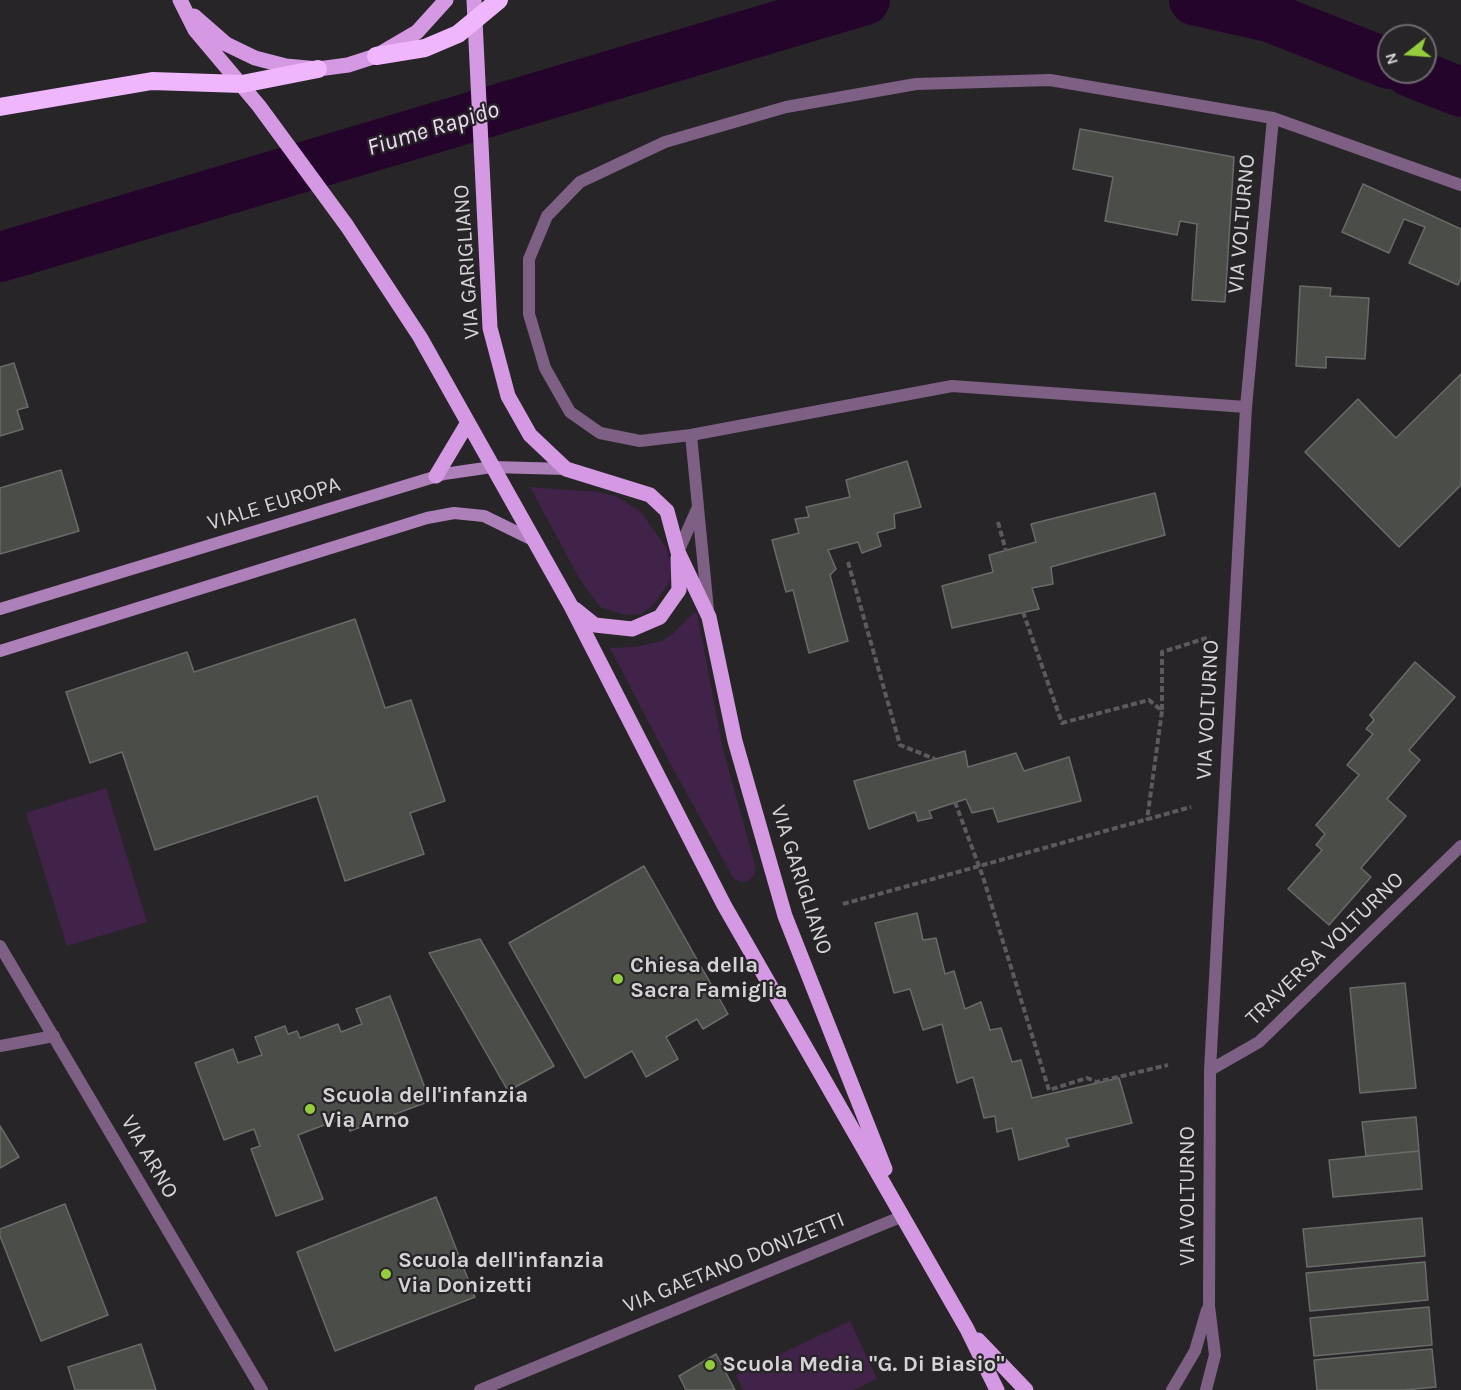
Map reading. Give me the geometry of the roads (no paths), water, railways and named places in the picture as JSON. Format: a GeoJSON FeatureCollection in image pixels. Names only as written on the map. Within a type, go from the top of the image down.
{"type":"FeatureCollection","features":[{"type":"Feature","properties":{"kind":"highway"},"geometry":{"type":"LineString","coordinates":[[376,56],[425,48],[458,33],[500,0]]}},
{"type":"Feature","properties":{"kind":"highway"},"geometry":{"type":"LineString","coordinates":[[0,107],[152,81],[242,84],[318,69]]}},
{"type":"Feature","properties":{"kind":"main road"},"geometry":{"type":"LineString","coordinates":[[180,0],[201,24],[226,44],[255,58],[286,66],[318,69],[348,65],[376,56],[417,32],[446,0]]}},
{"type":"Feature","properties":{"kind":"main road","name":"VIA GARIGLIANO"},"geometry":{"type":"LineString","coordinates":[[180,0],[195,30],[259,106],[346,226],[420,337],[531,539],[571,606],[724,905],[967,1329],[997,1390]]}},
{"type":"Feature","properties":{"kind":"main road","name":"VIA GARIGLIANO"},"geometry":{"type":"LineString","coordinates":[[474,0],[490,328],[508,396],[530,435],[566,469],[650,495],[667,511],[678,552],[709,617],[735,741],[785,916],[903,1216]]}},
{"type":"Feature","properties":{"kind":"main road"},"geometry":{"type":"LineString","coordinates":[[436,476],[467,424]]}},
{"type":"Feature","properties":{"kind":"main road","name":"VIA GARIGLIANO"},"geometry":{"type":"LineString","coordinates":[[571,606],[595,625],[632,629],[660,617],[679,590],[678,552]]}},
{"type":"Feature","properties":{"kind":"main road","name":"VIA GARIGLIANO"},"geometry":{"type":"LineString","coordinates":[[967,1329],[1026,1390]]}},
{"type":"Feature","properties":{"kind":"street"},"geometry":{"type":"LineString","coordinates":[[1246,407],[952,386],[692,435],[640,441],[600,433],[570,412],[545,368],[529,314],[529,259],[547,216],[580,182],[665,141],[786,107],[915,84],[1050,80],[1273,118],[1461,185]]}},
{"type":"Feature","properties":{"kind":"street","name":"VIA VOLTURNO"},"geometry":{"type":"LineString","coordinates":[[1206,1390],[1215,1354],[1209,1306],[1210,1070],[1246,407],[1273,118]]}},
{"type":"Feature","properties":{"kind":"street"},"geometry":{"type":"LineString","coordinates":[[692,435],[709,617]]}},
{"type":"Feature","properties":{"kind":"street","name":"VIALE EUROPA"},"geometry":{"type":"LineString","coordinates":[[0,609],[436,476],[492,467],[566,469]]}},
{"type":"Feature","properties":{"kind":"street"},"geometry":{"type":"LineString","coordinates":[[678,552],[698,507]]}},
{"type":"Feature","properties":{"kind":"street"},"geometry":{"type":"LineString","coordinates":[[0,651],[427,518],[454,513],[484,516],[531,539]]}},
{"type":"Feature","properties":{"kind":"street","name":"TRAVERSA VOLTURNO"},"geometry":{"type":"LineString","coordinates":[[1210,1070],[1259,1042],[1461,846]]}},
{"type":"Feature","properties":{"kind":"street","name":"VIA ARNO"},"geometry":{"type":"LineString","coordinates":[[0,946],[262,1390]]}},
{"type":"Feature","properties":{"kind":"street"},"geometry":{"type":"LineString","coordinates":[[0,1046],[54,1036]]}},
{"type":"Feature","properties":{"kind":"street","name":"VIA GAETANO DONIZETTI"},"geometry":{"type":"LineString","coordinates":[[480,1390],[903,1216]]}},
{"type":"Feature","properties":{"kind":"street","name":"VIA VOLTURNO"},"geometry":{"type":"LineString","coordinates":[[1172,1390],[1195,1352],[1209,1306]]}},
{"type":"Feature","properties":{"kind":"waterway","name":"Fiume Rapido"},"geometry":{"type":"LineString","coordinates":[[0,257],[865,0]]}},
{"type":"Feature","properties":{"kind":"waterway","name":"Fiume Rapido"},"geometry":{"type":"LineString","coordinates":[[1194,0],[1269,17],[1377,59]]}},
{"type":"Feature","properties":{"kind":"waterway","name":"Fiume Rapido"},"geometry":{"type":"LineString","coordinates":[[1437,83],[1461,92]]}},
{"type":"Feature","properties":{"kind":"place","name":"Chiesa della Sacra Famiglia"},"geometry":{"type":"Point","coordinates":[618,979]}},
{"type":"Feature","properties":{"kind":"place","name":"Scuola dell'infanzia Via Arno"},"geometry":{"type":"Point","coordinates":[310,1109]}},
{"type":"Feature","properties":{"kind":"place","name":"Scuola dell'infanzia Via Donizetti"},"geometry":{"type":"Point","coordinates":[386,1274]}},
{"type":"Feature","properties":{"kind":"place","name":"Scuola Media \"G. Di Biasio\""},"geometry":{"type":"Point","coordinates":[710,1365]}}]}
